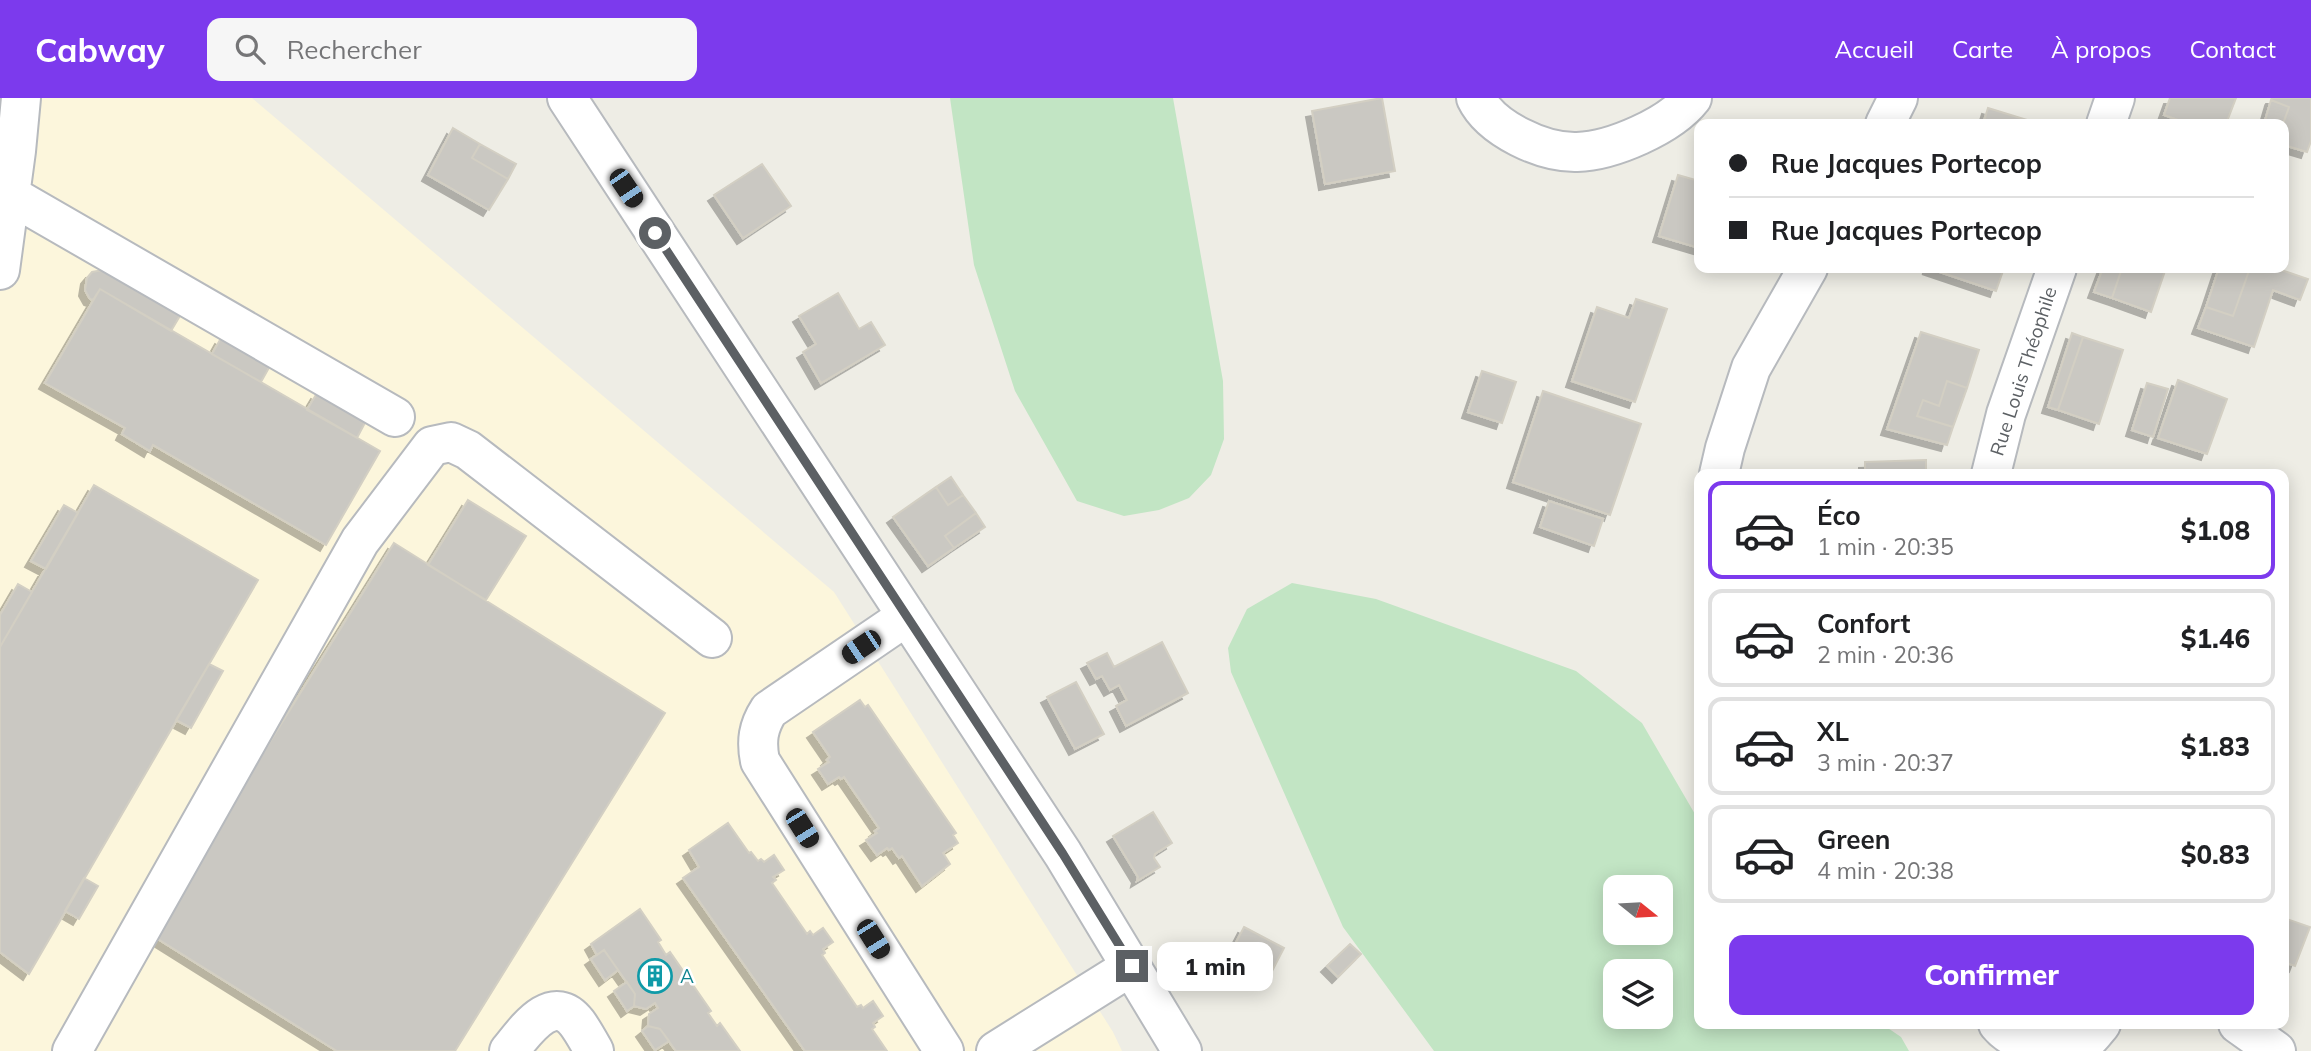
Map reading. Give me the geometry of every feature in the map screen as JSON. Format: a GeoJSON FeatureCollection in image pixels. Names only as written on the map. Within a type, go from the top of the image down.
{"type":"FeatureCollection","features":[{"type":"Feature","properties":{"kind":"street"},"geometry":{"type":"LineString","coordinates":[[0,271],[21,98]]}},
{"type":"Feature","properties":{"kind":"street"},"geometry":{"type":"LineString","coordinates":[[567,98],[1063,854],[1182,1051]]}},
{"type":"Feature","properties":{"kind":"street"},"geometry":{"type":"LineString","coordinates":[[1476,98],[1491,120],[1505,130],[1527,140],[1575,152],[1600,148],[1655,127],[1692,98]]}},
{"type":"Feature","properties":{"kind":"street"},"geometry":{"type":"LineString","coordinates":[[1888,119],[1898,98]]}},
{"type":"Feature","properties":{"kind":"street"},"geometry":{"type":"LineString","coordinates":[[2108,119],[2115,98]]}},
{"type":"Feature","properties":{"kind":"street"},"geometry":{"type":"LineString","coordinates":[[10,195],[395,417]]}},
{"type":"Feature","properties":{"kind":"street"},"geometry":{"type":"LineString","coordinates":[[1720,469],[1751,368],[1805,273]]}},
{"type":"Feature","properties":{"kind":"street","name":"Rue Louis Théophile"},"geometry":{"type":"LineString","coordinates":[[1992,469],[2006,414],[2055,273]]}},
{"type":"Feature","properties":{"kind":"street"},"geometry":{"type":"LineString","coordinates":[[72,1051],[360,541],[432,446],[440,442],[451,442],[468,450],[712,638]]}},
{"type":"Feature","properties":{"kind":"street"},"geometry":{"type":"LineString","coordinates":[[906,616],[769,710],[762,721],[757,747],[760,761],[944,1051]]}},
{"type":"Feature","properties":{"kind":"street"},"geometry":{"type":"LineString","coordinates":[[996,1051],[1132,966]]}},
{"type":"Feature","properties":{"kind":"street"},"geometry":{"type":"LineString","coordinates":[[509,1051],[537,1018],[554,1011],[570,1016],[594,1051]]}},
{"type":"Feature","properties":{"kind":"street"},"geometry":{"type":"LineString","coordinates":[[2002,1029],[2019,1043],[2051,1051],[2068,1050],[2082,1044],[2096,1029]]}},
{"type":"Feature","properties":{"kind":"street"},"geometry":{"type":"LineString","coordinates":[[2245,1029],[2276,1051]]}},
{"type":"Feature","properties":{"kind":"shaded area"},"geometry":{"type":"Polygon","coordinates":[[[0,98],[252,98],[834,592],[1113,1032],[1122,1051],[0,1051],[0,98]]]}},
{"type":"Feature","properties":{"kind":"green space"},"geometry":{"type":"Polygon","coordinates":[[[950,98],[1173,98],[1223,381],[1224,439],[1211,475],[1189,498],[1159,510],[1124,516],[1077,501],[1015,391],[974,265],[950,98]]]}},
{"type":"Feature","properties":{"kind":"green space"},"geometry":{"type":"Polygon","coordinates":[[[1292,583],[1376,599],[1576,671],[1642,723],[1694,812],[1694,1029],[1889,1029],[1901,1037],[1909,1051],[1434,1051],[1343,927],[1231,672],[1228,648],[1247,609],[1292,583]]]}},
{"type":"Feature","properties":{"kind":"building"},"geometry":{"type":"Polygon","coordinates":[[[1382,98],[1395,171],[1325,184],[1312,111],[1382,98]]]}},
{"type":"Feature","properties":{"kind":"building"},"geometry":{"type":"Polygon","coordinates":[[[2170,98],[2236,98],[2228,119],[2175,119],[2164,115],[2170,98]]]}},
{"type":"Feature","properties":{"kind":"building"},"geometry":{"type":"Polygon","coordinates":[[[2311,98],[2311,141],[2307,152],[2289,147],[2289,119],[2285,119],[2289,107],[2271,100],[2311,98]]]}},
{"type":"Feature","properties":{"kind":"building"},"geometry":{"type":"Polygon","coordinates":[[[2271,100],[2289,107],[2285,119],[2265,119],[2271,100]]]}},
{"type":"Feature","properties":{"kind":"building"},"geometry":{"type":"Polygon","coordinates":[[[1988,108],[2024,119],[1985,119],[1988,108]]]}},
{"type":"Feature","properties":{"kind":"building"},"geometry":{"type":"Polygon","coordinates":[[[453,128],[480,144],[472,158],[508,179],[489,210],[428,175],[453,128]]]}},
{"type":"Feature","properties":{"kind":"building"},"geometry":{"type":"Polygon","coordinates":[[[480,144],[516,164],[508,179],[472,158],[480,144]]]}},
{"type":"Feature","properties":{"kind":"building"},"geometry":{"type":"Polygon","coordinates":[[[762,164],[791,206],[743,238],[714,195],[762,164]]]}},
{"type":"Feature","properties":{"kind":"building"},"geometry":{"type":"Polygon","coordinates":[[[1678,175],[1694,180],[1694,246],[1659,236],[1678,175]]]}},
{"type":"Feature","properties":{"kind":"building"},"geometry":{"type":"Polygon","coordinates":[[[103,270],[181,314],[171,331],[100,289],[93,300],[90,299],[85,290],[87,278],[92,272],[103,270]]]}},
{"type":"Feature","properties":{"kind":"building"},"geometry":{"type":"Polygon","coordinates":[[[1943,273],[2002,273],[1996,291],[1943,273]]]}},
{"type":"Feature","properties":{"kind":"building"},"geometry":{"type":"Polygon","coordinates":[[[2101,273],[2120,273],[2112,298],[2094,292],[2101,273]]]}},
{"type":"Feature","properties":{"kind":"building"},"geometry":{"type":"Polygon","coordinates":[[[2120,273],[2164,273],[2151,312],[2112,298],[2120,273]]]}},
{"type":"Feature","properties":{"kind":"building"},"geometry":{"type":"Polygon","coordinates":[[[2217,273],[2248,273],[2233,316],[2206,307],[2217,273]]]}},
{"type":"Feature","properties":{"kind":"building"},"geometry":{"type":"Polygon","coordinates":[[[2248,273],[2289,273],[2308,279],[2300,300],[2273,290],[2254,347],[2198,328],[2206,307],[2233,316],[2248,273]]]}},
{"type":"Feature","properties":{"kind":"building"},"geometry":{"type":"Polygon","coordinates":[[[100,289],[380,451],[326,545],[153,445],[150,451],[122,434],[125,428],[45,383],[100,289]]]}},
{"type":"Feature","properties":{"kind":"building"},"geometry":{"type":"Polygon","coordinates":[[[838,293],[859,329],[871,322],[885,345],[821,383],[803,352],[816,344],[799,316],[838,293]]]}},
{"type":"Feature","properties":{"kind":"building"},"geometry":{"type":"Polygon","coordinates":[[[1636,299],[1667,309],[1635,402],[1572,381],[1597,307],[1629,318],[1636,299]]]}},
{"type":"Feature","properties":{"kind":"building"},"geometry":{"type":"Polygon","coordinates":[[[1921,332],[1979,350],[1967,388],[1947,381],[1939,406],[1923,400],[1917,416],[1953,427],[1947,445],[1887,429],[1921,332]]]}},
{"type":"Feature","properties":{"kind":"building"},"geometry":{"type":"Polygon","coordinates":[[[2072,333],[2083,337],[2058,410],[2048,407],[2072,333]]]}},
{"type":"Feature","properties":{"kind":"building"},"geometry":{"type":"Polygon","coordinates":[[[2083,337],[2123,350],[2099,424],[2058,410],[2083,337]]]}},
{"type":"Feature","properties":{"kind":"building"},"geometry":{"type":"Polygon","coordinates":[[[221,338],[270,366],[261,382],[212,354],[221,338]]]}},
{"type":"Feature","properties":{"kind":"building"},"geometry":{"type":"Polygon","coordinates":[[[1482,371],[1516,382],[1502,423],[1468,412],[1482,371]]]}},
{"type":"Feature","properties":{"kind":"building"},"geometry":{"type":"Polygon","coordinates":[[[2178,380],[2227,399],[2207,454],[2158,438],[2178,380]]]}},
{"type":"Feature","properties":{"kind":"building"},"geometry":{"type":"Polygon","coordinates":[[[1947,381],[1967,388],[1953,427],[1917,416],[1923,400],[1939,406],[1947,381]]]}},
{"type":"Feature","properties":{"kind":"building"},"geometry":{"type":"Polygon","coordinates":[[[2147,383],[2168,389],[2153,437],[2132,430],[2147,383]]]}},
{"type":"Feature","properties":{"kind":"building"},"geometry":{"type":"Polygon","coordinates":[[[1543,391],[1641,424],[1610,515],[1513,482],[1543,391]]]}},
{"type":"Feature","properties":{"kind":"building"},"geometry":{"type":"Polygon","coordinates":[[[317,393],[366,421],[357,438],[307,410],[317,393]]]}},
{"type":"Feature","properties":{"kind":"building"},"geometry":{"type":"Polygon","coordinates":[[[1926,460],[1926,469],[1865,469],[1865,462],[1926,460]]]}},
{"type":"Feature","properties":{"kind":"building"},"geometry":{"type":"Polygon","coordinates":[[[951,477],[963,495],[948,505],[936,487],[951,477]]]}},
{"type":"Feature","properties":{"kind":"building"},"geometry":{"type":"Polygon","coordinates":[[[94,485],[258,580],[29,974],[0,952],[0,647],[94,485]]]}},
{"type":"Feature","properties":{"kind":"building"},"geometry":{"type":"Polygon","coordinates":[[[936,487],[948,505],[963,495],[976,513],[945,536],[954,548],[928,566],[893,517],[936,487]]]}},
{"type":"Feature","properties":{"kind":"building"},"geometry":{"type":"Polygon","coordinates":[[[468,500],[526,536],[486,600],[428,565],[468,500]]]}},
{"type":"Feature","properties":{"kind":"building"},"geometry":{"type":"Polygon","coordinates":[[[1549,501],[1603,519],[1594,546],[1540,527],[1549,501]]]}},
{"type":"Feature","properties":{"kind":"building"},"geometry":{"type":"Polygon","coordinates":[[[64,505],[78,513],[46,569],[31,561],[64,505]]]}},
{"type":"Feature","properties":{"kind":"building"},"geometry":{"type":"Polygon","coordinates":[[[976,513],[985,527],[954,548],[945,536],[976,513]]]}},
{"type":"Feature","properties":{"kind":"building"},"geometry":{"type":"Polygon","coordinates":[[[394,543],[665,713],[455,1051],[337,1051],[150,934],[394,543]]]}},
{"type":"Feature","properties":{"kind":"building"},"geometry":{"type":"Polygon","coordinates":[[[18,584],[32,592],[0,647],[0,615],[18,584]]]}},
{"type":"Feature","properties":{"kind":"building"},"geometry":{"type":"Polygon","coordinates":[[[1162,642],[1188,693],[1126,726],[1116,706],[1127,700],[1119,685],[1110,690],[1102,676],[1096,679],[1087,663],[1107,653],[1114,667],[1162,642]]]}},
{"type":"Feature","properties":{"kind":"building"},"geometry":{"type":"Polygon","coordinates":[[[209,664],[223,671],[191,728],[176,720],[209,664]]]}},
{"type":"Feature","properties":{"kind":"building"},"geometry":{"type":"Polygon","coordinates":[[[1076,682],[1104,734],[1075,749],[1047,697],[1076,682]]]}},
{"type":"Feature","properties":{"kind":"building"},"geometry":{"type":"Polygon","coordinates":[[[860,700],[865,707],[868,705],[956,833],[953,835],[958,843],[943,853],[950,864],[922,886],[902,856],[899,858],[892,848],[887,848],[877,855],[866,840],[877,833],[875,831],[879,828],[844,777],[828,784],[818,769],[829,762],[827,760],[830,757],[813,732],[860,700]]]}},
{"type":"Feature","properties":{"kind":"building"},"geometry":{"type":"Polygon","coordinates":[[[1153,812],[1172,843],[1155,854],[1154,858],[1160,867],[1137,881],[1138,877],[1113,836],[1153,812]]]}},
{"type":"Feature","properties":{"kind":"building"},"geometry":{"type":"Polygon","coordinates":[[[728,823],[749,853],[758,861],[761,859],[764,862],[774,855],[784,870],[773,877],[776,880],[772,883],[807,934],[810,931],[813,935],[823,928],[833,942],[823,949],[825,953],[822,955],[857,1007],[861,1005],[863,1008],[873,1001],[883,1016],[873,1023],[875,1027],[872,1029],[887,1051],[805,1051],[683,878],[699,867],[689,850],[728,823]]]}},
{"type":"Feature","properties":{"kind":"building"},"geometry":{"type":"Polygon","coordinates":[[[84,878],[98,886],[79,919],[65,911],[84,878]]]}},
{"type":"Feature","properties":{"kind":"building","name":"A"},"geometry":{"type":"Polygon","coordinates":[[[640,909],[661,940],[658,942],[666,955],[670,952],[711,1011],[708,1013],[717,1026],[720,1023],[740,1051],[676,1051],[660,1029],[648,1026],[649,1014],[658,1008],[655,1003],[646,1009],[634,1006],[635,994],[604,950],[597,955],[591,944],[640,909]]]}},
{"type":"Feature","properties":{"kind":"building"},"geometry":{"type":"Polygon","coordinates":[[[2289,920],[2310,927],[2295,966],[2289,964],[2289,920]]]}},
{"type":"Feature","properties":{"kind":"building"},"geometry":{"type":"Polygon","coordinates":[[[1244,927],[1284,948],[1269,977],[1229,956],[1244,927]]]}},
{"type":"Feature","properties":{"kind":"building"},"geometry":{"type":"Polygon","coordinates":[[[1350,944],[1361,954],[1338,977],[1327,966],[1350,944]]]}},
{"type":"Feature","properties":{"kind":"building"},"geometry":{"type":"Polygon","coordinates":[[[604,950],[618,970],[605,980],[591,959],[604,950]]]}},
{"type":"Feature","properties":{"kind":"building"},"geometry":{"type":"Polygon","coordinates":[[[627,982],[635,994],[634,1006],[627,1011],[614,991],[627,982]]]}},
{"type":"Feature","properties":{"kind":"building"},"geometry":{"type":"Polygon","coordinates":[[[648,1026],[660,1029],[669,1041],[655,1050],[642,1031],[648,1026]]]}},
{"type":"Feature","properties":{"kind":"place","name":"A"},"geometry":{"type":"Point","coordinates":[655,976]}},
{"type":"Feature","properties":{"kind":"route"},"geometry":{"type":"LineString","coordinates":[[655,233],[1063,854],[1132,966]]}}]}
